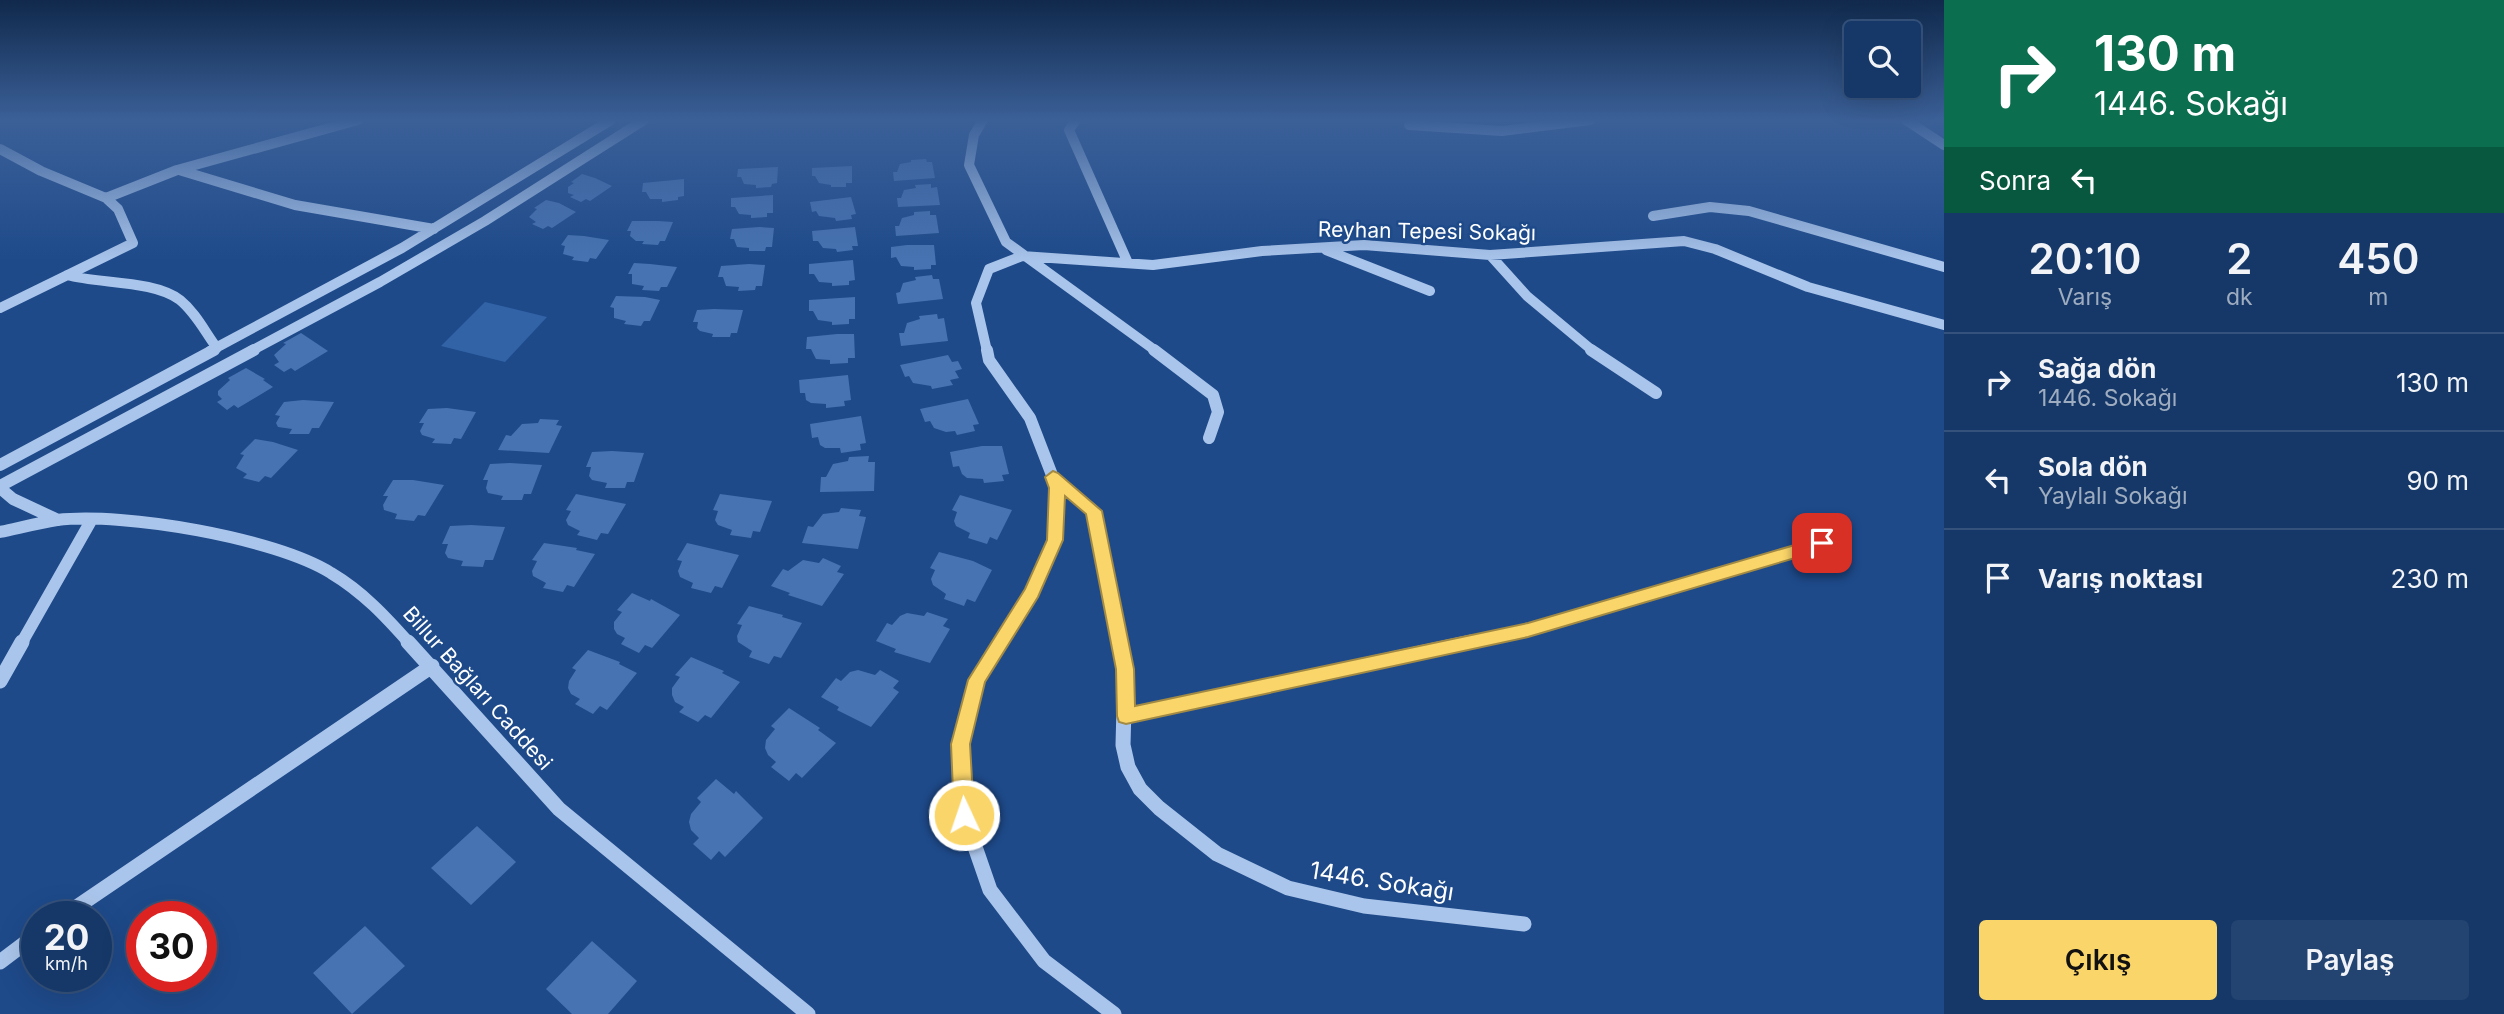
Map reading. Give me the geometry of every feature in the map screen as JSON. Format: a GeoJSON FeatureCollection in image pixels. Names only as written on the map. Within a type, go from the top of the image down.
{"type":"FeatureCollection","features":[{"type":"Feature","properties":{"kind":"street"},"geometry":{"type":"LineString","coordinates":[[0,308],[133,243],[118,209],[106,198],[34,167]]}},
{"type":"Feature","properties":{"kind":"street"},"geometry":{"type":"LineString","coordinates":[[106,198],[187,167]]}},
{"type":"Feature","properties":{"kind":"street"},"geometry":{"type":"LineString","coordinates":[[0,465],[433,229],[534,167]]}},
{"type":"Feature","properties":{"kind":"street"},"geometry":{"type":"LineString","coordinates":[[0,487],[380,282],[485,221],[570,167]]}},
{"type":"Feature","properties":{"kind":"street"},"geometry":{"type":"LineString","coordinates":[[970,167],[1006,242],[1208,389],[1219,404],[1220,412],[1209,438]]}},
{"type":"Feature","properties":{"kind":"street"},"geometry":{"type":"LineString","coordinates":[[1086,167],[1128,263]]}},
{"type":"Feature","properties":{"kind":"street"},"geometry":{"type":"LineString","coordinates":[[177,170],[295,205],[433,229]]}},
{"type":"Feature","properties":{"kind":"street"},"geometry":{"type":"LineString","coordinates":[[1653,216],[1710,208],[1749,211],[1944,267]]}},
{"type":"Feature","properties":{"kind":"street","name":"Reyhan Tepesi Sokağı"},"geometry":{"type":"LineString","coordinates":[[1022,256],[1153,265],[1262,251],[1364,245],[1490,255],[1684,242],[1697,243],[1799,283],[1881,310],[1944,325]]}},
{"type":"Feature","properties":{"kind":"street"},"geometry":{"type":"LineString","coordinates":[[1321,248],[1430,291]]}},
{"type":"Feature","properties":{"kind":"street"},"geometry":{"type":"LineString","coordinates":[[1490,255],[1524,294],[1561,327],[1595,354],[1656,393]]}},
{"type":"Feature","properties":{"kind":"street"},"geometry":{"type":"LineString","coordinates":[[1022,256],[989,269],[976,303],[989,360],[1030,418],[1057,488],[1055,540],[1032,592],[977,680],[973,692],[960,744],[964,815],[990,890],[1044,961],[1114,1014]]}},
{"type":"Feature","properties":{"kind":"street"},"geometry":{"type":"LineString","coordinates":[[67,275],[88,281],[168,293],[182,302],[217,348]]}},
{"type":"Feature","properties":{"kind":"street","name":"1446. Sokağı"},"geometry":{"type":"LineString","coordinates":[[1053,477],[1094,511],[1125,669],[1126,716],[1123,745],[1128,767],[1140,789],[1159,808],[1217,854],[1288,888],[1364,906],[1524,924]]}},
{"type":"Feature","properties":{"kind":"street","name":"Billur Bağları Caddesi"},"geometry":{"type":"LineString","coordinates":[[0,487],[13,499],[58,520]]}},
{"type":"Feature","properties":{"kind":"street"},"geometry":{"type":"LineString","coordinates":[[0,681],[92,519]]}},
{"type":"Feature","properties":{"kind":"street","name":"Billur Bağları Caddesi"},"geometry":{"type":"LineString","coordinates":[[0,532],[58,520],[92,519],[164,524],[285,551],[330,572],[371,600],[559,809],[805,1013]]}},
{"type":"Feature","properties":{"kind":"street"},"geometry":{"type":"LineString","coordinates":[[1126,716],[1528,630],[1822,543]]}},
{"type":"Feature","properties":{"kind":"street"},"geometry":{"type":"LineString","coordinates":[[86,901],[432,666]]}},
{"type":"Feature","properties":{"kind":"street"},"geometry":{"type":"LineString","coordinates":[[0,962],[21,946]]}},
{"type":"Feature","properties":{"kind":"shaded area"},"geometry":{"type":"Polygon","coordinates":[[[485,302],[547,317],[505,362],[441,346],[485,302]]]}},
{"type":"Feature","properties":{"kind":"building"},"geometry":{"type":"Polygon","coordinates":[[[778,167],[777,183],[771,187],[756,188],[756,185],[744,184],[741,177],[737,177],[738,169],[778,167]]]}},
{"type":"Feature","properties":{"kind":"building"},"geometry":{"type":"Polygon","coordinates":[[[852,167],[852,183],[846,183],[846,187],[831,187],[819,183],[815,176],[812,176],[812,168],[852,167]]]}},
{"type":"Feature","properties":{"kind":"building"},"geometry":{"type":"Polygon","coordinates":[[[899,167],[933,167],[935,178],[894,181],[893,172],[897,172],[899,167]]]}},
{"type":"Feature","properties":{"kind":"building"},"geometry":{"type":"Polygon","coordinates":[[[582,174],[612,186],[590,201],[586,199],[581,202],[570,197],[574,195],[568,193],[568,187],[582,174]]]}},
{"type":"Feature","properties":{"kind":"building"},"geometry":{"type":"Polygon","coordinates":[[[684,179],[684,196],[678,197],[678,200],[662,202],[662,199],[650,199],[646,192],[642,192],[643,183],[684,179]]]}},
{"type":"Feature","properties":{"kind":"building"},"geometry":{"type":"Polygon","coordinates":[[[931,184],[931,188],[937,187],[940,205],[898,207],[897,198],[901,198],[904,190],[916,188],[915,185],[931,184]]]}},
{"type":"Feature","properties":{"kind":"building"},"geometry":{"type":"Polygon","coordinates":[[[773,195],[773,213],[767,213],[767,217],[751,218],[751,215],[739,214],[735,207],[731,207],[731,198],[773,195]]]}},
{"type":"Feature","properties":{"kind":"building"},"geometry":{"type":"Polygon","coordinates":[[[851,197],[856,214],[851,215],[852,219],[836,221],[835,218],[819,216],[816,211],[812,212],[810,202],[851,197]]]}},
{"type":"Feature","properties":{"kind":"building"},"geometry":{"type":"Polygon","coordinates":[[[546,200],[576,212],[552,228],[548,226],[543,229],[532,224],[536,222],[529,217],[537,209],[534,208],[546,200]]]}},
{"type":"Feature","properties":{"kind":"building"},"geometry":{"type":"Polygon","coordinates":[[[930,211],[930,215],[936,215],[939,233],[896,236],[895,226],[899,226],[902,218],[914,215],[914,212],[930,211]]]}},
{"type":"Feature","properties":{"kind":"building"},"geometry":{"type":"Polygon","coordinates":[[[632,221],[673,222],[665,241],[660,241],[658,245],[642,244],[644,241],[636,241],[630,236],[631,231],[627,231],[632,221]]]}},
{"type":"Feature","properties":{"kind":"building"},"geometry":{"type":"Polygon","coordinates":[[[855,227],[858,246],[852,246],[853,250],[837,252],[836,249],[823,248],[818,241],[813,241],[812,231],[855,227]]]}},
{"type":"Feature","properties":{"kind":"building"},"geometry":{"type":"Polygon","coordinates":[[[774,228],[772,247],[766,247],[765,251],[749,251],[749,248],[737,247],[734,239],[730,239],[732,229],[774,228]]]}},
{"type":"Feature","properties":{"kind":"building"},"geometry":{"type":"Polygon","coordinates":[[[568,235],[609,240],[596,259],[590,258],[588,262],[572,260],[574,257],[563,254],[565,246],[561,245],[568,235]]]}},
{"type":"Feature","properties":{"kind":"building"},"geometry":{"type":"Polygon","coordinates":[[[934,245],[936,265],[931,265],[931,269],[914,270],[914,267],[901,266],[896,257],[891,258],[891,247],[934,245]]]}},
{"type":"Feature","properties":{"kind":"building"},"geometry":{"type":"Polygon","coordinates":[[[853,260],[855,280],[849,281],[849,285],[832,286],[832,283],[819,282],[814,274],[809,274],[809,264],[853,260]]]}},
{"type":"Feature","properties":{"kind":"building"},"geometry":{"type":"Polygon","coordinates":[[[634,263],[677,267],[667,287],[661,287],[659,291],[642,290],[644,286],[632,284],[632,274],[628,274],[634,263]]]}},
{"type":"Feature","properties":{"kind":"building"},"geometry":{"type":"Polygon","coordinates":[[[765,265],[762,286],[756,286],[755,290],[738,291],[739,287],[726,286],[723,277],[718,277],[721,266],[765,265]]]}},
{"type":"Feature","properties":{"kind":"building"},"geometry":{"type":"Polygon","coordinates":[[[932,275],[933,279],[939,279],[943,299],[898,304],[896,293],[900,292],[903,283],[916,280],[915,277],[932,275]]]}},
{"type":"Feature","properties":{"kind":"building"},"geometry":{"type":"Polygon","coordinates":[[[616,296],[660,300],[650,321],[644,321],[641,326],[624,324],[626,321],[614,318],[614,308],[610,307],[616,296]]]}},
{"type":"Feature","properties":{"kind":"building"},"geometry":{"type":"Polygon","coordinates":[[[855,297],[855,319],[849,319],[849,324],[832,325],[832,322],[818,320],[813,311],[809,311],[809,300],[855,297]]]}},
{"type":"Feature","properties":{"kind":"building"},"geometry":{"type":"Polygon","coordinates":[[[697,310],[743,310],[737,333],[731,333],[730,337],[712,337],[713,334],[697,328],[698,322],[693,322],[697,310]]]}},
{"type":"Feature","properties":{"kind":"building"},"geometry":{"type":"Polygon","coordinates":[[[937,314],[938,319],[944,318],[948,341],[901,346],[899,333],[904,333],[907,323],[920,319],[919,316],[937,314]]]}},
{"type":"Feature","properties":{"kind":"building"},"geometry":{"type":"Polygon","coordinates":[[[301,333],[328,351],[295,371],[291,368],[284,372],[274,365],[279,362],[274,355],[286,344],[283,343],[301,333]]]}},
{"type":"Feature","properties":{"kind":"building"},"geometry":{"type":"Polygon","coordinates":[[[854,334],[855,358],[848,358],[848,363],[830,364],[830,360],[816,359],[811,349],[806,349],[807,337],[854,334]]]}},
{"type":"Feature","properties":{"kind":"building"},"geometry":{"type":"Polygon","coordinates":[[[948,355],[952,362],[958,361],[962,369],[955,371],[959,378],[950,380],[953,385],[932,389],[931,386],[913,383],[909,376],[905,377],[900,365],[948,355]]]}},
{"type":"Feature","properties":{"kind":"building"},"geometry":{"type":"Polygon","coordinates":[[[246,368],[273,387],[238,408],[234,405],[227,410],[217,402],[222,399],[218,391],[230,380],[228,378],[246,368]]]}},
{"type":"Feature","properties":{"kind":"building"},"geometry":{"type":"Polygon","coordinates":[[[848,375],[851,400],[844,401],[845,406],[826,408],[826,404],[811,403],[806,400],[805,393],[800,393],[799,380],[848,375]]]}},
{"type":"Feature","properties":{"kind":"building"},"geometry":{"type":"Polygon","coordinates":[[[968,399],[979,424],[973,425],[975,431],[957,435],[955,431],[946,432],[934,428],[930,421],[925,422],[920,409],[968,399]]]}},
{"type":"Feature","properties":{"kind":"building"},"geometry":{"type":"Polygon","coordinates":[[[284,402],[334,402],[319,428],[312,428],[309,434],[289,434],[292,429],[278,427],[276,423],[280,416],[275,415],[284,402]]]}},
{"type":"Feature","properties":{"kind":"building"},"geometry":{"type":"Polygon","coordinates":[[[447,408],[476,412],[461,439],[454,438],[451,444],[432,443],[435,439],[422,435],[420,431],[424,423],[419,423],[428,409],[447,408]]]}},
{"type":"Feature","properties":{"kind":"building"},"geometry":{"type":"Polygon","coordinates":[[[861,416],[866,443],[860,444],[861,450],[841,453],[840,448],[825,448],[820,445],[818,437],[812,438],[810,424],[861,416]]]}},
{"type":"Feature","properties":{"kind":"building"},"geometry":{"type":"Polygon","coordinates":[[[540,419],[559,420],[556,425],[562,426],[549,453],[498,450],[506,435],[511,436],[522,424],[538,423],[540,419]]]}},
{"type":"Feature","properties":{"kind":"building"},"geometry":{"type":"Polygon","coordinates":[[[255,439],[298,450],[271,478],[265,476],[259,482],[243,478],[247,474],[236,468],[244,455],[240,454],[255,439]]]}},
{"type":"Feature","properties":{"kind":"building"},"geometry":{"type":"Polygon","coordinates":[[[982,446],[1002,446],[1009,474],[1002,475],[1004,481],[984,483],[983,479],[967,478],[959,466],[953,467],[950,452],[982,446]]]}},
{"type":"Feature","properties":{"kind":"building"},"geometry":{"type":"Polygon","coordinates":[[[592,452],[644,453],[634,482],[627,482],[625,488],[605,488],[607,483],[592,480],[589,476],[591,467],[586,467],[592,452]]]}},
{"type":"Feature","properties":{"kind":"building"},"geometry":{"type":"Polygon","coordinates":[[[869,456],[868,462],[875,462],[874,491],[820,492],[821,477],[826,477],[833,464],[848,461],[849,457],[869,456]]]}},
{"type":"Feature","properties":{"kind":"building"},"geometry":{"type":"Polygon","coordinates":[[[490,464],[542,465],[531,494],[524,494],[522,500],[501,500],[503,496],[488,493],[488,480],[483,480],[490,464]]]}},
{"type":"Feature","properties":{"kind":"building"},"geometry":{"type":"Polygon","coordinates":[[[393,480],[444,485],[425,516],[418,515],[414,521],[395,519],[397,514],[384,510],[383,505],[388,496],[383,496],[393,480]]]}},
{"type":"Feature","properties":{"kind":"building"},"geometry":{"type":"Polygon","coordinates":[[[576,494],[626,504],[608,534],[601,533],[597,540],[577,535],[580,531],[568,525],[566,520],[571,511],[566,510],[576,494]]]}},
{"type":"Feature","properties":{"kind":"building"},"geometry":{"type":"Polygon","coordinates":[[[720,494],[772,501],[760,532],[753,531],[751,538],[730,535],[732,530],[718,525],[715,520],[718,511],[713,510],[720,494]]]}},
{"type":"Feature","properties":{"kind":"building"},"geometry":{"type":"Polygon","coordinates":[[[960,495],[1012,510],[997,540],[990,537],[987,544],[968,538],[970,533],[956,526],[954,521],[957,512],[952,510],[960,495]]]}},
{"type":"Feature","properties":{"kind":"building"},"geometry":{"type":"Polygon","coordinates":[[[841,508],[861,510],[859,516],[866,517],[858,549],[802,543],[808,526],[813,527],[823,514],[839,512],[841,508]]]}},
{"type":"Feature","properties":{"kind":"building"},"geometry":{"type":"Polygon","coordinates":[[[450,526],[505,527],[493,560],[485,560],[483,567],[461,566],[463,561],[448,558],[445,553],[448,544],[442,544],[450,526]]]}},
{"type":"Feature","properties":{"kind":"building"},"geometry":{"type":"Polygon","coordinates":[[[544,543],[595,554],[574,587],[567,585],[563,592],[543,588],[546,583],[533,576],[532,571],[537,561],[532,560],[544,543]]]}},
{"type":"Feature","properties":{"kind":"building"},"geometry":{"type":"Polygon","coordinates":[[[687,543],[739,555],[722,588],[715,586],[711,593],[691,588],[693,583],[680,577],[678,571],[682,561],[677,560],[687,543]]]}},
{"type":"Feature","properties":{"kind":"building"},"geometry":{"type":"Polygon","coordinates":[[[939,552],[973,561],[992,570],[975,602],[967,599],[964,606],[944,599],[946,594],[933,585],[931,579],[935,570],[930,568],[939,552]]]}},
{"type":"Feature","properties":{"kind":"building"},"geometry":{"type":"Polygon","coordinates":[[[823,558],[841,566],[837,572],[844,574],[822,606],[788,595],[790,593],[771,586],[783,569],[788,571],[803,560],[819,563],[823,558]]]}},
{"type":"Feature","properties":{"kind":"building"},"geometry":{"type":"Polygon","coordinates":[[[632,593],[650,601],[651,599],[680,615],[652,648],[645,645],[639,653],[621,644],[625,638],[614,629],[614,622],[622,612],[617,610],[632,593]]]}},
{"type":"Feature","properties":{"kind":"building"},"geometry":{"type":"Polygon","coordinates":[[[749,606],[802,623],[781,658],[774,656],[769,664],[749,657],[752,651],[738,642],[737,636],[742,625],[737,624],[749,606]]]}},
{"type":"Feature","properties":{"kind":"building"},"geometry":{"type":"Polygon","coordinates":[[[927,612],[948,619],[943,626],[950,629],[930,663],[894,652],[896,649],[876,641],[887,623],[892,625],[907,613],[924,616],[927,612]]]}},
{"type":"Feature","properties":{"kind":"building"},"geometry":{"type":"Polygon","coordinates":[[[588,650],[620,662],[619,664],[637,673],[607,710],[600,706],[593,714],[575,704],[580,699],[571,694],[568,688],[576,670],[572,668],[588,650]]]}},
{"type":"Feature","properties":{"kind":"building"},"geometry":{"type":"Polygon","coordinates":[[[691,657],[724,671],[722,673],[740,682],[711,718],[705,715],[698,722],[679,712],[684,707],[675,702],[672,695],[672,688],[680,677],[675,675],[691,657]]]}},
{"type":"Feature","properties":{"kind":"building"},"geometry":{"type":"Polygon","coordinates":[[[858,670],[875,675],[880,670],[899,681],[893,688],[899,692],[871,727],[837,710],[839,707],[821,697],[836,678],[841,681],[850,672],[858,670]]]}},
{"type":"Feature","properties":{"kind":"building"},"geometry":{"type":"Polygon","coordinates":[[[789,708],[820,728],[818,730],[836,743],[802,778],[796,773],[789,781],[771,767],[776,762],[765,748],[766,740],[775,729],[771,726],[789,708]]]}},
{"type":"Feature","properties":{"kind":"building"},"geometry":{"type":"Polygon","coordinates":[[[716,779],[734,794],[736,791],[763,818],[725,857],[719,851],[711,860],[693,844],[699,838],[691,830],[689,822],[691,814],[701,802],[697,798],[716,779]]]}},
{"type":"Feature","properties":{"kind":"building"},"geometry":{"type":"Polygon","coordinates":[[[477,826],[516,862],[471,905],[431,868],[477,826]]]}},
{"type":"Feature","properties":{"kind":"building"},"geometry":{"type":"Polygon","coordinates":[[[365,926],[405,966],[352,1014],[313,973],[365,926]]]}},
{"type":"Feature","properties":{"kind":"building"},"geometry":{"type":"Polygon","coordinates":[[[592,941],[637,981],[608,1014],[572,1014],[546,989],[592,941]]]}},
{"type":"Feature","properties":{"kind":"route"},"geometry":{"type":"LineString","coordinates":[[964,815],[960,744],[977,680],[1032,592],[1055,540],[1057,488],[1053,477],[1094,511],[1125,669],[1126,716],[1528,630],[1822,543]]}}]}
